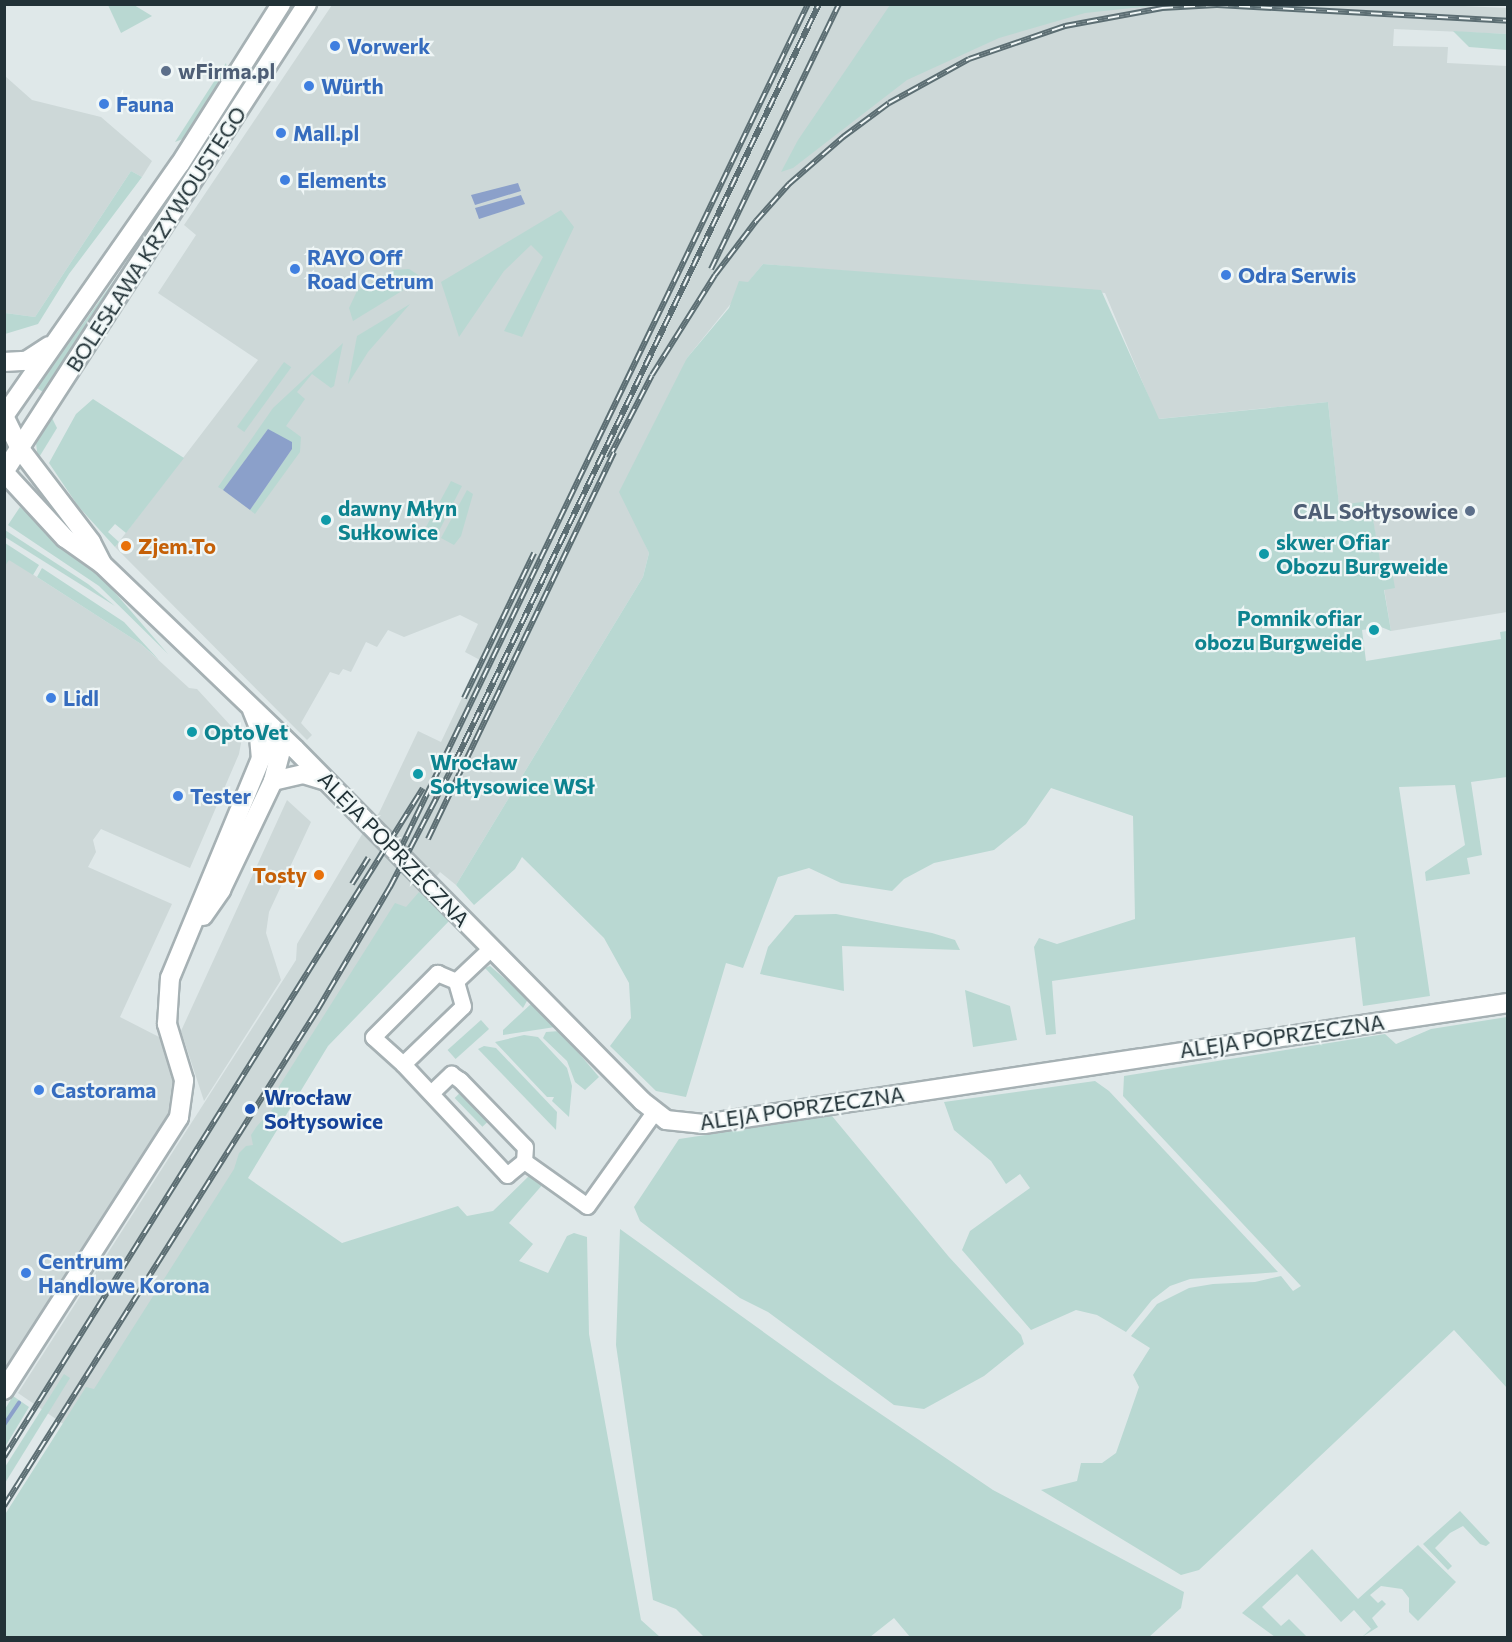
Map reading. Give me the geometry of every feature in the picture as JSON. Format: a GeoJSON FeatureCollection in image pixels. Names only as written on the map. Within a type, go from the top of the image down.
{"type":"FeatureCollection","features":[{"type":"Feature","properties":{"kind":"street","name":"BOLESŁAWA KRZYWOUSTEGO"},"geometry":{"type":"LineString","coordinates":[[4,416],[183,159],[281,4]]}},
{"type":"Feature","properties":{"kind":"street","name":"BOLESŁAWA KRZYWOUSTEGO"},"geometry":{"type":"LineString","coordinates":[[5,472],[307,4]]}},
{"type":"Feature","properties":{"kind":"street"},"geometry":{"type":"LineString","coordinates":[[4,362],[26,361],[58,340]]}},
{"type":"Feature","properties":{"kind":"street","name":"ALEJA POPRZECZNA"},"geometry":{"type":"LineString","coordinates":[[4,416],[20,449],[91,542],[102,564]]}},
{"type":"Feature","properties":{"kind":"street","name":"ALEJA POPRZECZNA"},"geometry":{"type":"LineString","coordinates":[[5,472],[65,538],[102,564],[328,782],[654,1112],[676,1123],[704,1124],[1508,1003]]}},
{"type":"Feature","properties":{"kind":"street"},"geometry":{"type":"LineString","coordinates":[[4,1390],[179,1117],[184,1080],[167,1024],[166,1005],[170,978],[261,758],[258,725],[251,709]]}},
{"type":"Feature","properties":{"kind":"street"},"geometry":{"type":"LineString","coordinates":[[261,758],[284,739]]}},
{"type":"Feature","properties":{"kind":"street"},"geometry":{"type":"LineString","coordinates":[[189,936],[221,890],[273,781],[284,739]]}},
{"type":"Feature","properties":{"kind":"street"},"geometry":{"type":"LineString","coordinates":[[273,781],[303,774],[328,782]]}},
{"type":"Feature","properties":{"kind":"street"},"geometry":{"type":"LineString","coordinates":[[456,981],[491,948]]}},
{"type":"Feature","properties":{"kind":"street"},"geometry":{"type":"LineString","coordinates":[[431,1093],[451,1074],[460,1080],[525,1147],[524,1161],[507,1175],[403,1064],[373,1037],[437,973],[456,981]]}},
{"type":"Feature","properties":{"kind":"street"},"geometry":{"type":"LineString","coordinates":[[403,1064],[463,1006],[456,981]]}},
{"type":"Feature","properties":{"kind":"street"},"geometry":{"type":"LineString","coordinates":[[524,1161],[587,1206],[654,1112]]}},
{"type":"Feature","properties":{"kind":"shaded area"},"geometry":{"type":"Polygon","coordinates":[[[1420,4],[1507,8],[1507,34],[1394,29],[1393,46],[1448,47],[1447,63],[1507,66],[1507,612],[1391,631],[1370,502],[1339,506],[1328,402],[1158,419],[1105,293],[763,264],[687,358],[638,528],[649,553],[643,577],[456,885],[440,872],[418,900],[72,1430],[18,1393],[296,960],[297,944],[364,831],[379,813],[418,731],[441,742],[480,660],[465,652],[478,624],[460,615],[404,637],[388,630],[377,647],[366,642],[351,672],[343,669],[339,675],[330,672],[301,723],[312,735],[307,740],[115,547],[258,360],[158,293],[196,235],[184,225],[332,5],[1420,4]]]}},
{"type":"Feature","properties":{"kind":"shaded area"},"geometry":{"type":"Polygon","coordinates":[[[5,76],[32,100],[101,117],[152,161],[142,177],[131,171],[35,317],[5,313],[5,76]]]}},
{"type":"Feature","properties":{"kind":"shaded area"},"geometry":{"type":"Polygon","coordinates":[[[9,559],[141,644],[189,688],[197,689],[242,738],[239,754],[190,868],[101,829],[93,840],[96,852],[88,867],[172,904],[120,1017],[163,1039],[174,1077],[175,1100],[164,1127],[5,1370],[4,566],[9,559]]]}},
{"type":"Feature","properties":{"kind":"shaded area"},"geometry":{"type":"Polygon","coordinates":[[[287,800],[311,822],[269,912],[266,933],[281,980],[204,1101],[181,1031],[287,800]]]}},
{"type":"Feature","properties":{"kind":"green space"},"geometry":{"type":"Polygon","coordinates":[[[108,5],[134,5],[152,16],[121,33],[108,5]]]}},
{"type":"Feature","properties":{"kind":"green space"},"geometry":{"type":"Polygon","coordinates":[[[289,5],[298,5],[164,210],[187,169],[289,5]]]}},
{"type":"Feature","properties":{"kind":"green space"},"geometry":{"type":"Polygon","coordinates":[[[890,5],[1160,5],[1085,13],[999,38],[907,80],[793,168],[781,172],[798,140],[890,5]]]}},
{"type":"Feature","properties":{"kind":"green space"},"geometry":{"type":"Polygon","coordinates":[[[1453,31],[1507,34],[1507,50],[1469,47],[1453,31]]]}},
{"type":"Feature","properties":{"kind":"green space"},"geometry":{"type":"Polygon","coordinates":[[[226,63],[227,69],[183,139],[175,142],[226,63]]]}},
{"type":"Feature","properties":{"kind":"green space"},"geometry":{"type":"Polygon","coordinates":[[[131,171],[142,177],[69,274],[38,324],[5,334],[5,313],[35,317],[131,171]]]}},
{"type":"Feature","properties":{"kind":"green space"},"geometry":{"type":"Polygon","coordinates":[[[561,210],[574,227],[522,337],[504,331],[543,257],[531,245],[504,271],[459,337],[441,282],[561,210]]]}},
{"type":"Feature","properties":{"kind":"green space"},"geometry":{"type":"Polygon","coordinates":[[[135,251],[137,254],[46,394],[37,388],[135,251]]]}},
{"type":"Feature","properties":{"kind":"green space"},"geometry":{"type":"Polygon","coordinates":[[[763,264],[1101,290],[1159,419],[1328,402],[1339,505],[1370,501],[1381,566],[1391,565],[1395,588],[1384,590],[1391,631],[1381,627],[1362,630],[1366,661],[1501,639],[1500,632],[1507,631],[1507,777],[1471,782],[1482,855],[1467,858],[1470,874],[1426,881],[1425,872],[1465,845],[1455,785],[1399,787],[1430,996],[1363,1006],[1355,937],[1052,981],[1056,1034],[1046,1035],[1034,947],[1039,938],[1057,944],[1135,919],[1133,816],[1051,788],[1026,824],[994,850],[934,863],[904,879],[892,891],[841,883],[809,868],[778,877],[743,968],[726,963],[686,1097],[656,1091],[610,1046],[631,1018],[629,983],[604,938],[522,857],[515,869],[474,905],[456,885],[643,577],[649,553],[619,492],[687,358],[729,308],[739,281],[748,282],[763,264]]]}},
{"type":"Feature","properties":{"kind":"green space"},"geometry":{"type":"Polygon","coordinates":[[[409,269],[423,278],[353,321],[349,308],[357,291],[394,270],[409,269]]]}},
{"type":"Feature","properties":{"kind":"green space"},"geometry":{"type":"Polygon","coordinates":[[[410,304],[368,352],[348,384],[357,336],[410,304]]]}},
{"type":"Feature","properties":{"kind":"green space"},"geometry":{"type":"Polygon","coordinates":[[[343,343],[334,386],[331,388],[312,374],[297,392],[305,399],[286,426],[301,437],[300,452],[255,514],[250,510],[292,449],[268,429],[223,490],[218,487],[273,408],[343,343]]]}},
{"type":"Feature","properties":{"kind":"green space"},"geometry":{"type":"Polygon","coordinates":[[[284,362],[291,367],[244,432],[237,427],[284,362]]]}},
{"type":"Feature","properties":{"kind":"green space"},"geometry":{"type":"Polygon","coordinates":[[[93,399],[184,458],[126,533],[115,524],[108,532],[119,542],[115,547],[78,506],[49,463],[76,414],[93,399]]]}},
{"type":"Feature","properties":{"kind":"green space"},"geometry":{"type":"Polygon","coordinates":[[[51,416],[57,428],[38,459],[36,443],[51,416]]]}},
{"type":"Feature","properties":{"kind":"green space"},"geometry":{"type":"Polygon","coordinates":[[[451,481],[462,486],[439,531],[426,527],[451,481]]]}},
{"type":"Feature","properties":{"kind":"green space"},"geometry":{"type":"Polygon","coordinates":[[[467,490],[473,494],[461,536],[454,545],[441,538],[467,490]]]}},
{"type":"Feature","properties":{"kind":"green space"},"geometry":{"type":"Polygon","coordinates":[[[20,507],[98,573],[168,654],[99,586],[8,525],[20,507]]]}},
{"type":"Feature","properties":{"kind":"green space"},"geometry":{"type":"Polygon","coordinates":[[[5,530],[88,584],[115,606],[5,537],[5,530]]]}},
{"type":"Feature","properties":{"kind":"green space"},"geometry":{"type":"Polygon","coordinates":[[[5,543],[39,565],[33,575],[9,560],[5,566],[5,543]]]}},
{"type":"Feature","properties":{"kind":"green space"},"geometry":{"type":"Polygon","coordinates":[[[42,568],[124,622],[159,660],[141,644],[37,577],[42,568]]]}},
{"type":"Feature","properties":{"kind":"green space"},"geometry":{"type":"Polygon","coordinates":[[[419,892],[450,920],[328,1046],[248,1178],[342,1243],[458,1206],[467,1216],[493,1211],[532,1173],[544,1183],[509,1223],[533,1244],[519,1261],[548,1273],[567,1236],[574,1233],[587,1237],[589,1334],[641,1620],[660,1637],[5,1637],[4,1516],[86,1387],[94,1389],[234,1169],[239,1153],[246,1146],[253,1145],[251,1135],[257,1126],[283,1098],[275,1100],[281,1091],[278,1088],[395,903],[406,907],[419,892]]]}},
{"type":"Feature","properties":{"kind":"green space"},"geometry":{"type":"Polygon","coordinates":[[[836,914],[932,933],[955,940],[960,950],[842,946],[844,991],[760,974],[768,947],[795,915],[836,914]]]}},
{"type":"Feature","properties":{"kind":"green space"},"geometry":{"type":"Polygon","coordinates":[[[490,966],[528,999],[523,1008],[485,968],[490,966]]]}},
{"type":"Feature","properties":{"kind":"green space"},"geometry":{"type":"Polygon","coordinates":[[[965,990],[1010,1006],[1017,1040],[973,1047],[965,990]]]}},
{"type":"Feature","properties":{"kind":"green space"},"geometry":{"type":"Polygon","coordinates":[[[532,1003],[555,1027],[503,1035],[503,1030],[532,1003]]]}},
{"type":"Feature","properties":{"kind":"green space"},"geometry":{"type":"Polygon","coordinates":[[[1507,1017],[1507,1388],[1454,1330],[1199,1570],[1181,1575],[1041,1490],[1077,1481],[1081,1463],[1102,1463],[1116,1453],[1139,1387],[1133,1375],[1150,1348],[1131,1336],[1157,1304],[1189,1288],[1213,1284],[1255,1282],[1281,1276],[1293,1291],[1301,1286],[1123,1096],[1124,1076],[1385,1034],[1396,1044],[1431,1029],[1507,1017]]]}},
{"type":"Feature","properties":{"kind":"green space"},"geometry":{"type":"Polygon","coordinates":[[[481,1020],[489,1029],[456,1059],[448,1050],[481,1020]]]}},
{"type":"Feature","properties":{"kind":"green space"},"geometry":{"type":"Polygon","coordinates":[[[560,1031],[599,1077],[585,1090],[575,1082],[567,1061],[543,1038],[546,1032],[560,1031]]]}},
{"type":"Feature","properties":{"kind":"green space"},"geometry":{"type":"Polygon","coordinates":[[[524,1035],[538,1037],[567,1068],[572,1086],[569,1117],[552,1101],[554,1097],[547,1097],[495,1042],[524,1035]]]}},
{"type":"Feature","properties":{"kind":"green space"},"geometry":{"type":"Polygon","coordinates":[[[484,1046],[496,1048],[557,1112],[556,1130],[478,1049],[484,1046]]]}},
{"type":"Feature","properties":{"kind":"green space"},"geometry":{"type":"Polygon","coordinates":[[[1095,1081],[1109,1091],[1278,1272],[1190,1279],[1170,1286],[1152,1300],[1126,1332],[1097,1315],[1076,1310],[1031,1330],[962,1250],[970,1231],[1030,1188],[1020,1174],[1006,1184],[991,1161],[954,1130],[944,1102],[1095,1081]]]}},
{"type":"Feature","properties":{"kind":"green space"},"geometry":{"type":"Polygon","coordinates":[[[464,1089],[492,1118],[482,1127],[455,1098],[464,1089]]]}},
{"type":"Feature","properties":{"kind":"green space"},"geometry":{"type":"Polygon","coordinates":[[[832,1116],[949,1257],[1021,1335],[1024,1344],[984,1376],[924,1409],[894,1405],[768,1312],[740,1298],[640,1221],[634,1207],[679,1139],[832,1116]]]}},
{"type":"Feature","properties":{"kind":"green space"},"geometry":{"type":"Polygon","coordinates":[[[620,1229],[829,1379],[993,1490],[1184,1592],[1181,1608],[1149,1637],[910,1637],[894,1618],[870,1637],[704,1637],[676,1609],[653,1600],[616,1345],[620,1229]]]}},
{"type":"Feature","properties":{"kind":"green space"},"geometry":{"type":"Polygon","coordinates":[[[64,1374],[70,1378],[5,1483],[5,1467],[64,1374]]]}},
{"type":"Feature","properties":{"kind":"green space"},"geometry":{"type":"Polygon","coordinates":[[[13,1396],[29,1407],[5,1447],[5,1409],[13,1396]]]}},
{"type":"Feature","properties":{"kind":"green space"},"geometry":{"type":"Polygon","coordinates":[[[1460,1511],[1490,1543],[1486,1546],[1480,1544],[1463,1526],[1450,1533],[1435,1548],[1452,1566],[1448,1570],[1423,1544],[1460,1511]]]}},
{"type":"Feature","properties":{"kind":"green space"},"geometry":{"type":"Polygon","coordinates":[[[1418,1545],[1456,1582],[1418,1621],[1409,1612],[1409,1598],[1402,1589],[1381,1586],[1370,1595],[1378,1603],[1382,1600],[1386,1604],[1372,1618],[1378,1627],[1362,1637],[1371,1629],[1354,1610],[1341,1622],[1297,1574],[1262,1607],[1281,1626],[1289,1619],[1307,1637],[1275,1637],[1242,1613],[1312,1549],[1358,1599],[1418,1545]]]}},
{"type":"Feature","properties":{"kind":"water"},"geometry":{"type":"Polygon","coordinates":[[[518,183],[521,191],[475,205],[471,195],[518,183]]]}},
{"type":"Feature","properties":{"kind":"water"},"geometry":{"type":"Polygon","coordinates":[[[521,195],[525,204],[479,219],[475,208],[521,195]]]}},
{"type":"Feature","properties":{"kind":"water"},"geometry":{"type":"Polygon","coordinates":[[[268,429],[292,442],[292,449],[250,510],[223,490],[268,429]]]}},
{"type":"Feature","properties":{"kind":"waterway"},"geometry":{"type":"LineString","coordinates":[[4,1425],[19,1403]]}},
{"type":"Feature","properties":{"kind":"railway"},"geometry":{"type":"LineString","coordinates":[[397,856],[808,4]]}},
{"type":"Feature","properties":{"kind":"railway"},"geometry":{"type":"LineString","coordinates":[[4,1506],[318,1009],[390,887],[455,762],[819,4]]}},
{"type":"Feature","properties":{"kind":"railway"},"geometry":{"type":"LineString","coordinates":[[711,269],[839,4]]}},
{"type":"Feature","properties":{"kind":"railway"},"geometry":{"type":"LineString","coordinates":[[609,458],[652,375],[715,275],[756,221],[789,184],[843,137],[889,103],[969,59],[1065,26],[1162,8],[1217,5],[1508,21]]}},
{"type":"Feature","properties":{"kind":"railway"},"geometry":{"type":"LineString","coordinates":[[428,839],[614,452]]}},
{"type":"Feature","properties":{"kind":"railway"},"geometry":{"type":"LineString","coordinates":[[464,698],[534,553]]}},
{"type":"Feature","properties":{"kind":"railway"},"geometry":{"type":"LineString","coordinates":[[4,1457],[423,788]]}},
{"type":"Feature","properties":{"kind":"railway"},"geometry":{"type":"LineString","coordinates":[[352,884],[368,858]]}},
{"type":"Feature","properties":{"kind":"place","name":"Vorwerk"},"geometry":{"type":"Point","coordinates":[335,46]}},
{"type":"Feature","properties":{"kind":"place","name":"wFirma.pl"},"geometry":{"type":"Point","coordinates":[166,71]}},
{"type":"Feature","properties":{"kind":"place","name":"Würth"},"geometry":{"type":"Point","coordinates":[309,86]}},
{"type":"Feature","properties":{"kind":"place","name":"Fauna"},"geometry":{"type":"Point","coordinates":[104,104]}},
{"type":"Feature","properties":{"kind":"place","name":"Mall.pl"},"geometry":{"type":"Point","coordinates":[281,133]}},
{"type":"Feature","properties":{"kind":"place","name":"Elements"},"geometry":{"type":"Point","coordinates":[285,180]}},
{"type":"Feature","properties":{"kind":"place","name":"RAYO Off Road Cetrum"},"geometry":{"type":"Point","coordinates":[295,269]}},
{"type":"Feature","properties":{"kind":"place","name":"Odra Serwis"},"geometry":{"type":"Point","coordinates":[1226,275]}},
{"type":"Feature","properties":{"kind":"place","name":"CAL Sołtysowice"},"geometry":{"type":"Point","coordinates":[1470,511]}},
{"type":"Feature","properties":{"kind":"place","name":"dawny Młyn Sułkowice"},"geometry":{"type":"Point","coordinates":[326,520]}},
{"type":"Feature","properties":{"kind":"place","name":"Zjem.To"},"geometry":{"type":"Point","coordinates":[126,546]}},
{"type":"Feature","properties":{"kind":"place","name":"skwer Ofiar Obozu Burgweide"},"geometry":{"type":"Point","coordinates":[1264,554]}},
{"type":"Feature","properties":{"kind":"place","name":"Pomnik ofiar obozu Burgweide"},"geometry":{"type":"Point","coordinates":[1374,630]}},
{"type":"Feature","properties":{"kind":"place","name":"Lidl"},"geometry":{"type":"Point","coordinates":[51,698]}},
{"type":"Feature","properties":{"kind":"place","name":"OptoVet"},"geometry":{"type":"Point","coordinates":[192,732]}},
{"type":"Feature","properties":{"kind":"place","name":"Wrocław Sołtysowice WSł"},"geometry":{"type":"Point","coordinates":[418,774]}},
{"type":"Feature","properties":{"kind":"place","name":"Tester"},"geometry":{"type":"Point","coordinates":[178,796]}},
{"type":"Feature","properties":{"kind":"place","name":"Tosty"},"geometry":{"type":"Point","coordinates":[319,875]}},
{"type":"Feature","properties":{"kind":"place","name":"Castorama"},"geometry":{"type":"Point","coordinates":[39,1090]}},
{"type":"Feature","properties":{"kind":"place","name":"Wrocław Sołtysowice"},"geometry":{"type":"Point","coordinates":[250,1109]}},
{"type":"Feature","properties":{"kind":"place","name":"Centrum Handlowe Korona"},"geometry":{"type":"Point","coordinates":[26,1273]}}]}
